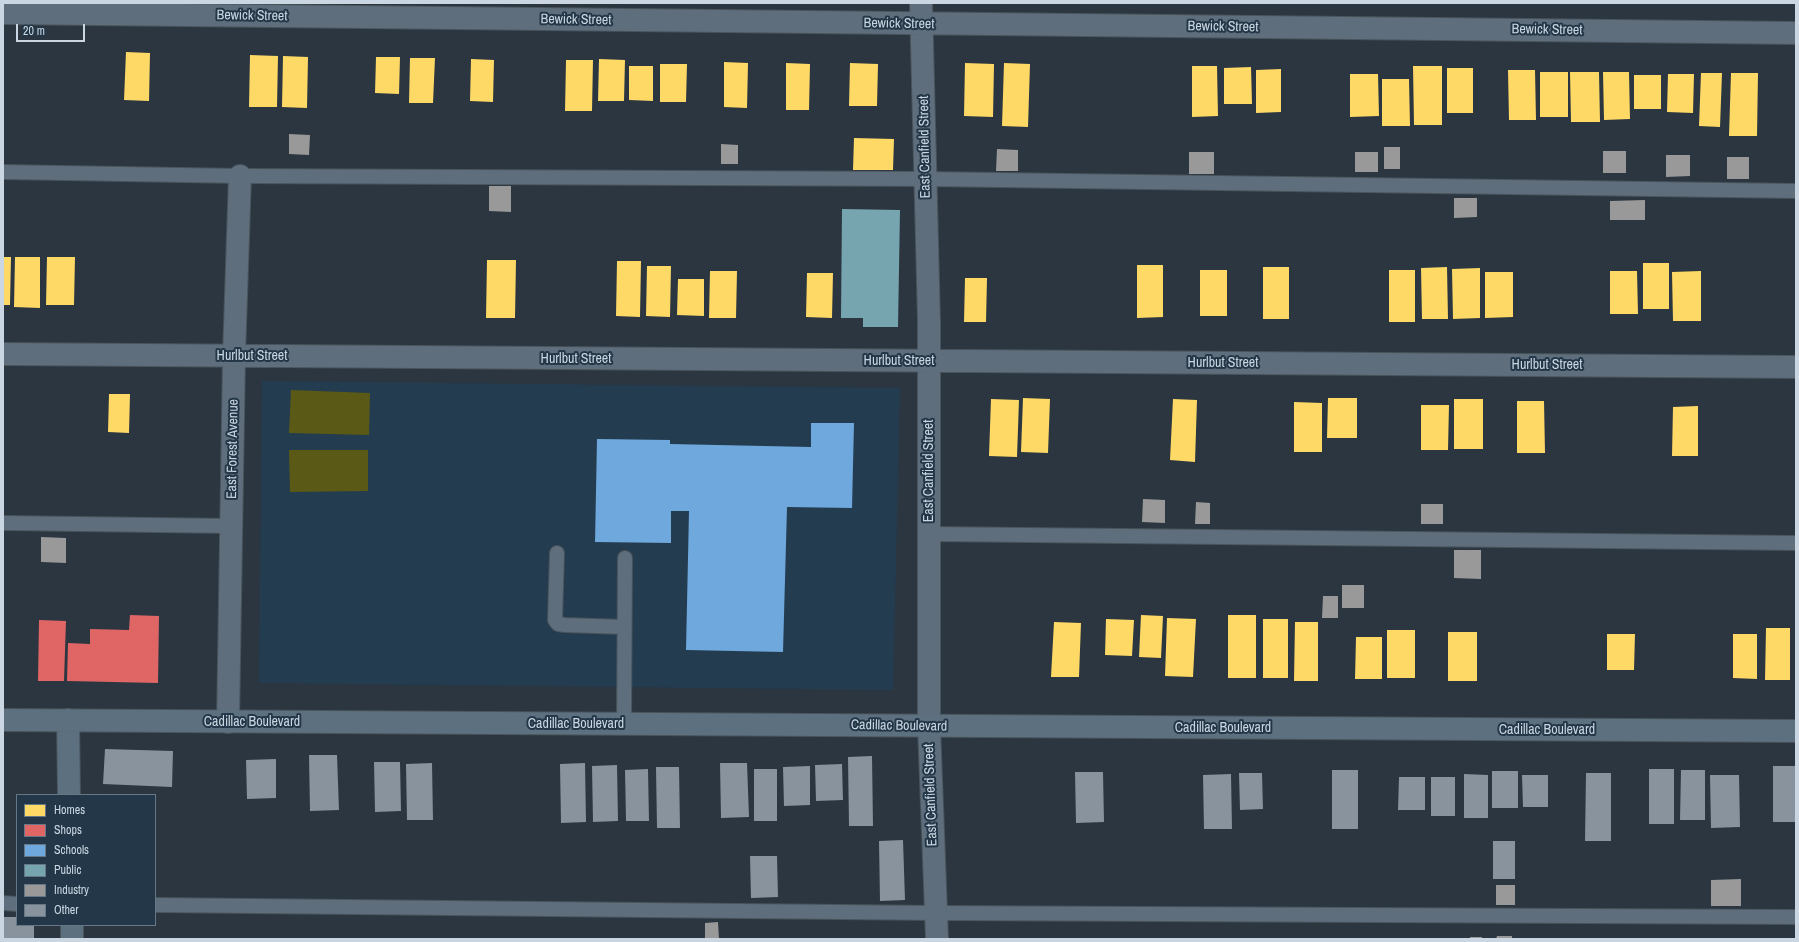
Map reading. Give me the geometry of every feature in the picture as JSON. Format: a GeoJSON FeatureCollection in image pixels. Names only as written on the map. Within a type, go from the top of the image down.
{"type":"FeatureCollection","features":[{"type":"Feature","properties":{"kind":"street","name":"Bewick Street"},"geometry":{"type":"LineString","coordinates":[[3,13],[921,14],[1796,33]]}},
{"type":"Feature","properties":{"kind":"street","name":"East Canfield Street"},"geometry":{"type":"LineString","coordinates":[[921,14],[929,322],[929,726],[937,939]]}},
{"type":"Feature","properties":{"kind":"street","name":"East Forest Avenue"},"geometry":{"type":"LineString","coordinates":[[228,722],[234,356],[240,176]]}},
{"type":"Feature","properties":{"kind":"street","name":"Hurlbut Street"},"geometry":{"type":"LineString","coordinates":[[3,354],[929,362],[1796,367]]}},
{"type":"Feature","properties":{"kind":"street","name":"Cadillac Boulevard"},"geometry":{"type":"LineString","coordinates":[[3,720],[1796,731]]}},
{"type":"Feature","properties":{"kind":"street"},"geometry":{"type":"LineString","coordinates":[[68,720],[69,794]]}},
{"type":"Feature","properties":{"kind":"street"},"geometry":{"type":"LineString","coordinates":[[72,926],[72,939]]}},
{"type":"Feature","properties":{"kind":"lane"},"geometry":{"type":"LineString","coordinates":[[3,172],[240,176],[926,179],[1796,191]]}},
{"type":"Feature","properties":{"kind":"lane"},"geometry":{"type":"LineString","coordinates":[[3,523],[231,526]]}},
{"type":"Feature","properties":{"kind":"lane"},"geometry":{"type":"LineString","coordinates":[[929,534],[1796,543]]}},
{"type":"Feature","properties":{"kind":"lane"},"geometry":{"type":"LineString","coordinates":[[557,553],[555,620],[558,624],[624,626]]}},
{"type":"Feature","properties":{"kind":"lane"},"geometry":{"type":"LineString","coordinates":[[624,724],[625,558]]}},
{"type":"Feature","properties":{"kind":"lane"},"geometry":{"type":"LineString","coordinates":[[3,904],[16,904]]}},
{"type":"Feature","properties":{"kind":"lane"},"geometry":{"type":"LineString","coordinates":[[156,905],[936,913],[1796,917]]}},
{"type":"Feature","properties":{"kind":"shaded area"},"geometry":{"type":"Polygon","coordinates":[[[262,381],[900,388],[893,690],[259,683],[262,381]]]}},
{"type":"Feature","properties":{"kind":"shaded area"},"geometry":{"type":"Polygon","coordinates":[[[291,390],[370,393],[369,435],[289,433],[291,390]]]}},
{"type":"Feature","properties":{"kind":"shaded area"},"geometry":{"type":"Polygon","coordinates":[[[289,450],[368,450],[368,491],[290,492],[289,450]]]}},
{"type":"Feature","properties":{"kind":"building: Homes"},"geometry":{"type":"Polygon","coordinates":[[[126,52],[150,53],[149,101],[124,100],[126,52]]]}},
{"type":"Feature","properties":{"kind":"building: Homes"},"geometry":{"type":"Polygon","coordinates":[[[250,55],[278,56],[277,107],[249,107],[250,55]]]}},
{"type":"Feature","properties":{"kind":"building: Homes"},"geometry":{"type":"Polygon","coordinates":[[[283,56],[308,57],[307,108],[282,107],[283,56]]]}},
{"type":"Feature","properties":{"kind":"building: Homes"},"geometry":{"type":"Polygon","coordinates":[[[376,57],[400,57],[399,94],[375,93],[376,57]]]}},
{"type":"Feature","properties":{"kind":"building: Homes"},"geometry":{"type":"Polygon","coordinates":[[[410,58],[435,58],[433,103],[409,103],[410,58]]]}},
{"type":"Feature","properties":{"kind":"building: Homes"},"geometry":{"type":"Polygon","coordinates":[[[471,59],[494,60],[493,102],[470,101],[471,59]]]}},
{"type":"Feature","properties":{"kind":"building: Homes"},"geometry":{"type":"Polygon","coordinates":[[[599,59],[625,60],[624,101],[598,101],[599,59]]]}},
{"type":"Feature","properties":{"kind":"building: Homes"},"geometry":{"type":"Polygon","coordinates":[[[566,60],[593,60],[592,111],[565,111],[566,60]]]}},
{"type":"Feature","properties":{"kind":"building: Homes"},"geometry":{"type":"Polygon","coordinates":[[[724,62],[748,63],[747,108],[724,107],[724,62]]]}},
{"type":"Feature","properties":{"kind":"building: Homes"},"geometry":{"type":"Polygon","coordinates":[[[786,63],[810,64],[809,110],[786,110],[786,63]]]}},
{"type":"Feature","properties":{"kind":"building: Homes"},"geometry":{"type":"Polygon","coordinates":[[[850,63],[878,64],[877,106],[849,106],[850,63]]]}},
{"type":"Feature","properties":{"kind":"building: Homes"},"geometry":{"type":"Polygon","coordinates":[[[965,63],[994,64],[993,117],[964,116],[965,63]]]}},
{"type":"Feature","properties":{"kind":"building: Homes"},"geometry":{"type":"Polygon","coordinates":[[[1004,63],[1030,64],[1028,127],[1002,126],[1004,63]]]}},
{"type":"Feature","properties":{"kind":"building: Homes"},"geometry":{"type":"Polygon","coordinates":[[[660,64],[687,64],[686,102],[660,102],[660,64]]]}},
{"type":"Feature","properties":{"kind":"building: Homes"},"geometry":{"type":"Polygon","coordinates":[[[629,66],[653,66],[653,101],[629,100],[629,66]]]}},
{"type":"Feature","properties":{"kind":"building: Homes"},"geometry":{"type":"Polygon","coordinates":[[[1192,66],[1217,66],[1218,116],[1192,117],[1192,66]]]}},
{"type":"Feature","properties":{"kind":"building: Homes"},"geometry":{"type":"Polygon","coordinates":[[[1413,66],[1442,66],[1442,125],[1414,125],[1413,66]]]}},
{"type":"Feature","properties":{"kind":"building: Homes"},"geometry":{"type":"Polygon","coordinates":[[[1251,67],[1252,104],[1224,104],[1224,68],[1251,67]]]}},
{"type":"Feature","properties":{"kind":"building: Homes"},"geometry":{"type":"Polygon","coordinates":[[[1447,68],[1473,68],[1473,113],[1447,113],[1447,68]]]}},
{"type":"Feature","properties":{"kind":"building: Homes"},"geometry":{"type":"Polygon","coordinates":[[[1281,69],[1281,112],[1256,113],[1256,70],[1281,69]]]}},
{"type":"Feature","properties":{"kind":"building: Homes"},"geometry":{"type":"Polygon","coordinates":[[[1508,70],[1535,70],[1536,120],[1509,120],[1508,70]]]}},
{"type":"Feature","properties":{"kind":"building: Homes"},"geometry":{"type":"Polygon","coordinates":[[[1540,72],[1568,72],[1568,117],[1540,117],[1540,72]]]}},
{"type":"Feature","properties":{"kind":"building: Homes"},"geometry":{"type":"Polygon","coordinates":[[[1570,72],[1599,72],[1600,122],[1571,122],[1570,72]]]}},
{"type":"Feature","properties":{"kind":"building: Homes"},"geometry":{"type":"Polygon","coordinates":[[[1603,72],[1629,72],[1630,119],[1604,120],[1603,72]]]}},
{"type":"Feature","properties":{"kind":"building: Homes"},"geometry":{"type":"Polygon","coordinates":[[[1701,73],[1722,73],[1720,127],[1699,126],[1701,73]]]}},
{"type":"Feature","properties":{"kind":"building: Homes"},"geometry":{"type":"Polygon","coordinates":[[[1731,73],[1758,73],[1757,136],[1729,136],[1731,73]]]}},
{"type":"Feature","properties":{"kind":"building: Homes"},"geometry":{"type":"Polygon","coordinates":[[[1350,74],[1378,74],[1379,116],[1350,117],[1350,74]]]}},
{"type":"Feature","properties":{"kind":"building: Homes"},"geometry":{"type":"Polygon","coordinates":[[[1668,74],[1694,74],[1693,113],[1667,112],[1668,74]]]}},
{"type":"Feature","properties":{"kind":"building: Homes"},"geometry":{"type":"Polygon","coordinates":[[[1634,75],[1661,75],[1661,109],[1634,109],[1634,75]]]}},
{"type":"Feature","properties":{"kind":"building: Homes"},"geometry":{"type":"Polygon","coordinates":[[[1382,79],[1409,79],[1410,126],[1382,126],[1382,79]]]}},
{"type":"Feature","properties":{"kind":"building: Homes"},"geometry":{"type":"Polygon","coordinates":[[[854,138],[894,139],[893,170],[853,170],[854,138]]]}},
{"type":"Feature","properties":{"kind":"building: Homes"},"geometry":{"type":"Polygon","coordinates":[[[3,257],[11,257],[10,305],[3,305],[3,257]]]}},
{"type":"Feature","properties":{"kind":"building: Homes"},"geometry":{"type":"Polygon","coordinates":[[[15,257],[40,257],[40,308],[14,307],[15,257]]]}},
{"type":"Feature","properties":{"kind":"building: Homes"},"geometry":{"type":"Polygon","coordinates":[[[47,257],[75,257],[74,305],[46,305],[47,257]]]}},
{"type":"Feature","properties":{"kind":"building: Homes"},"geometry":{"type":"Polygon","coordinates":[[[487,260],[516,260],[515,318],[486,318],[487,260]]]}},
{"type":"Feature","properties":{"kind":"building: Homes"},"geometry":{"type":"Polygon","coordinates":[[[617,261],[641,261],[640,317],[616,316],[617,261]]]}},
{"type":"Feature","properties":{"kind":"building: Homes"},"geometry":{"type":"Polygon","coordinates":[[[1643,263],[1669,263],[1669,309],[1643,309],[1643,263]]]}},
{"type":"Feature","properties":{"kind":"building: Homes"},"geometry":{"type":"Polygon","coordinates":[[[1137,265],[1163,265],[1163,317],[1137,318],[1137,265]]]}},
{"type":"Feature","properties":{"kind":"building: Homes"},"geometry":{"type":"Polygon","coordinates":[[[647,266],[671,266],[670,317],[646,316],[647,266]]]}},
{"type":"Feature","properties":{"kind":"building: Homes"},"geometry":{"type":"Polygon","coordinates":[[[1263,267],[1289,267],[1289,319],[1263,319],[1263,267]]]}},
{"type":"Feature","properties":{"kind":"building: Homes"},"geometry":{"type":"Polygon","coordinates":[[[1447,267],[1448,319],[1422,319],[1421,268],[1447,267]]]}},
{"type":"Feature","properties":{"kind":"building: Homes"},"geometry":{"type":"Polygon","coordinates":[[[1480,268],[1480,318],[1453,319],[1452,269],[1480,268]]]}},
{"type":"Feature","properties":{"kind":"building: Homes"},"geometry":{"type":"Polygon","coordinates":[[[1200,270],[1227,270],[1227,316],[1200,316],[1200,270]]]}},
{"type":"Feature","properties":{"kind":"building: Homes"},"geometry":{"type":"Polygon","coordinates":[[[1389,270],[1415,270],[1415,322],[1389,322],[1389,270]]]}},
{"type":"Feature","properties":{"kind":"building: Homes"},"geometry":{"type":"Polygon","coordinates":[[[710,271],[737,271],[736,318],[709,318],[710,271]]]}},
{"type":"Feature","properties":{"kind":"building: Homes"},"geometry":{"type":"Polygon","coordinates":[[[1610,271],[1637,271],[1638,314],[1610,314],[1610,271]]]}},
{"type":"Feature","properties":{"kind":"building: Homes"},"geometry":{"type":"Polygon","coordinates":[[[1701,271],[1701,321],[1673,321],[1672,272],[1701,271]]]}},
{"type":"Feature","properties":{"kind":"building: Homes"},"geometry":{"type":"Polygon","coordinates":[[[1485,272],[1513,272],[1513,317],[1485,318],[1485,272]]]}},
{"type":"Feature","properties":{"kind":"building: Homes"},"geometry":{"type":"Polygon","coordinates":[[[807,273],[833,273],[832,318],[806,317],[807,273]]]}},
{"type":"Feature","properties":{"kind":"building: Homes"},"geometry":{"type":"Polygon","coordinates":[[[965,278],[987,278],[986,322],[964,322],[965,278]]]}},
{"type":"Feature","properties":{"kind":"building: Homes"},"geometry":{"type":"Polygon","coordinates":[[[678,279],[704,279],[704,316],[677,315],[678,279]]]}},
{"type":"Feature","properties":{"kind":"building: Homes"},"geometry":{"type":"Polygon","coordinates":[[[109,394],[130,394],[129,433],[108,432],[109,394]]]}},
{"type":"Feature","properties":{"kind":"building: Homes"},"geometry":{"type":"Polygon","coordinates":[[[1023,398],[1050,399],[1048,453],[1021,452],[1023,398]]]}},
{"type":"Feature","properties":{"kind":"building: Homes"},"geometry":{"type":"Polygon","coordinates":[[[1328,398],[1357,398],[1357,438],[1327,438],[1328,398]]]}},
{"type":"Feature","properties":{"kind":"building: Homes"},"geometry":{"type":"Polygon","coordinates":[[[991,399],[1019,400],[1017,457],[989,456],[991,399]]]}},
{"type":"Feature","properties":{"kind":"building: Homes"},"geometry":{"type":"Polygon","coordinates":[[[1173,399],[1197,400],[1195,462],[1170,460],[1173,399]]]}},
{"type":"Feature","properties":{"kind":"building: Homes"},"geometry":{"type":"Polygon","coordinates":[[[1454,399],[1483,399],[1483,449],[1454,449],[1454,399]]]}},
{"type":"Feature","properties":{"kind":"building: Homes"},"geometry":{"type":"Polygon","coordinates":[[[1517,401],[1544,401],[1545,453],[1517,453],[1517,401]]]}},
{"type":"Feature","properties":{"kind":"building: Homes"},"geometry":{"type":"Polygon","coordinates":[[[1294,402],[1322,403],[1322,452],[1294,452],[1294,402]]]}},
{"type":"Feature","properties":{"kind":"building: Homes"},"geometry":{"type":"Polygon","coordinates":[[[1421,405],[1449,405],[1448,450],[1421,450],[1421,405]]]}},
{"type":"Feature","properties":{"kind":"building: Homes"},"geometry":{"type":"Polygon","coordinates":[[[1698,406],[1698,456],[1672,456],[1673,407],[1698,406]]]}},
{"type":"Feature","properties":{"kind":"building: Homes"},"geometry":{"type":"Polygon","coordinates":[[[1141,615],[1163,616],[1161,658],[1139,657],[1141,615]]]}},
{"type":"Feature","properties":{"kind":"building: Homes"},"geometry":{"type":"Polygon","coordinates":[[[1228,615],[1256,615],[1256,678],[1228,678],[1228,615]]]}},
{"type":"Feature","properties":{"kind":"building: Homes"},"geometry":{"type":"Polygon","coordinates":[[[1167,618],[1196,619],[1193,677],[1165,676],[1167,618]]]}},
{"type":"Feature","properties":{"kind":"building: Homes"},"geometry":{"type":"Polygon","coordinates":[[[1106,619],[1134,620],[1132,656],[1105,655],[1106,619]]]}},
{"type":"Feature","properties":{"kind":"building: Homes"},"geometry":{"type":"Polygon","coordinates":[[[1263,619],[1288,619],[1288,678],[1263,678],[1263,619]]]}},
{"type":"Feature","properties":{"kind":"building: Homes"},"geometry":{"type":"Polygon","coordinates":[[[1054,622],[1081,623],[1079,677],[1051,677],[1054,622]]]}},
{"type":"Feature","properties":{"kind":"building: Homes"},"geometry":{"type":"Polygon","coordinates":[[[1295,622],[1318,622],[1318,681],[1294,681],[1295,622]]]}},
{"type":"Feature","properties":{"kind":"building: Homes"},"geometry":{"type":"Polygon","coordinates":[[[1766,628],[1790,628],[1790,680],[1765,680],[1766,628]]]}},
{"type":"Feature","properties":{"kind":"building: Homes"},"geometry":{"type":"Polygon","coordinates":[[[1387,630],[1415,630],[1415,678],[1387,678],[1387,630]]]}},
{"type":"Feature","properties":{"kind":"building: Homes"},"geometry":{"type":"Polygon","coordinates":[[[1448,632],[1477,632],[1477,681],[1448,681],[1448,632]]]}},
{"type":"Feature","properties":{"kind":"building: Homes"},"geometry":{"type":"Polygon","coordinates":[[[1607,634],[1635,634],[1634,670],[1607,670],[1607,634]]]}},
{"type":"Feature","properties":{"kind":"building: Homes"},"geometry":{"type":"Polygon","coordinates":[[[1733,634],[1757,634],[1757,679],[1733,678],[1733,634]]]}},
{"type":"Feature","properties":{"kind":"building: Homes"},"geometry":{"type":"Polygon","coordinates":[[[1356,637],[1382,637],[1382,679],[1355,679],[1356,637]]]}},
{"type":"Feature","properties":{"kind":"building: Shops"},"geometry":{"type":"Polygon","coordinates":[[[130,615],[159,616],[158,683],[67,681],[68,643],[90,644],[90,629],[129,630],[130,615]]]}},
{"type":"Feature","properties":{"kind":"building: Shops"},"geometry":{"type":"Polygon","coordinates":[[[39,620],[66,621],[64,681],[38,681],[39,620]]]}},
{"type":"Feature","properties":{"kind":"building: Schools"},"geometry":{"type":"Polygon","coordinates":[[[811,423],[854,423],[852,508],[787,507],[783,652],[686,650],[689,511],[671,511],[671,543],[595,542],[597,439],[670,440],[670,444],[811,447],[811,423]]]}},
{"type":"Feature","properties":{"kind":"building: Public"},"geometry":{"type":"Polygon","coordinates":[[[842,209],[900,210],[898,327],[863,327],[863,318],[841,318],[842,209]]]}},
{"type":"Feature","properties":{"kind":"building: Industry"},"geometry":{"type":"Polygon","coordinates":[[[289,134],[310,135],[309,155],[289,154],[289,134]]]}},
{"type":"Feature","properties":{"kind":"building: Industry"},"geometry":{"type":"Polygon","coordinates":[[[721,144],[738,145],[738,164],[721,164],[721,144]]]}},
{"type":"Feature","properties":{"kind":"building: Industry"},"geometry":{"type":"Polygon","coordinates":[[[1384,147],[1400,147],[1400,169],[1384,169],[1384,147]]]}},
{"type":"Feature","properties":{"kind":"building: Industry"},"geometry":{"type":"Polygon","coordinates":[[[997,149],[1018,150],[1018,171],[996,171],[997,149]]]}},
{"type":"Feature","properties":{"kind":"building: Industry"},"geometry":{"type":"Polygon","coordinates":[[[1603,151],[1626,151],[1626,173],[1603,173],[1603,151]]]}},
{"type":"Feature","properties":{"kind":"building: Industry"},"geometry":{"type":"Polygon","coordinates":[[[1189,152],[1214,152],[1214,174],[1189,174],[1189,152]]]}},
{"type":"Feature","properties":{"kind":"building: Industry"},"geometry":{"type":"Polygon","coordinates":[[[1355,152],[1378,152],[1378,172],[1355,172],[1355,152]]]}},
{"type":"Feature","properties":{"kind":"building: Industry"},"geometry":{"type":"Polygon","coordinates":[[[1666,155],[1690,155],[1690,176],[1666,177],[1666,155]]]}},
{"type":"Feature","properties":{"kind":"building: Industry"},"geometry":{"type":"Polygon","coordinates":[[[1727,157],[1749,157],[1749,179],[1727,179],[1727,157]]]}},
{"type":"Feature","properties":{"kind":"building: Industry"},"geometry":{"type":"Polygon","coordinates":[[[489,186],[511,186],[511,212],[489,211],[489,186]]]}},
{"type":"Feature","properties":{"kind":"building: Industry"},"geometry":{"type":"Polygon","coordinates":[[[1454,198],[1477,198],[1477,217],[1454,218],[1454,198]]]}},
{"type":"Feature","properties":{"kind":"building: Industry"},"geometry":{"type":"Polygon","coordinates":[[[1645,200],[1645,220],[1610,220],[1610,201],[1645,200]]]}},
{"type":"Feature","properties":{"kind":"building: Industry"},"geometry":{"type":"Polygon","coordinates":[[[1143,499],[1165,500],[1165,523],[1142,522],[1143,499]]]}},
{"type":"Feature","properties":{"kind":"building: Industry"},"geometry":{"type":"Polygon","coordinates":[[[1196,502],[1210,503],[1210,524],[1195,524],[1196,502]]]}},
{"type":"Feature","properties":{"kind":"building: Industry"},"geometry":{"type":"Polygon","coordinates":[[[1421,504],[1443,504],[1443,524],[1421,524],[1421,504]]]}},
{"type":"Feature","properties":{"kind":"building: Industry"},"geometry":{"type":"Polygon","coordinates":[[[41,537],[66,538],[66,563],[41,562],[41,537]]]}},
{"type":"Feature","properties":{"kind":"building: Industry"},"geometry":{"type":"Polygon","coordinates":[[[1454,550],[1481,550],[1481,579],[1454,578],[1454,550]]]}},
{"type":"Feature","properties":{"kind":"building: Industry"},"geometry":{"type":"Polygon","coordinates":[[[1342,585],[1364,585],[1364,608],[1342,608],[1342,585]]]}},
{"type":"Feature","properties":{"kind":"building: Industry"},"geometry":{"type":"Polygon","coordinates":[[[1323,596],[1338,596],[1338,618],[1322,618],[1323,596]]]}},
{"type":"Feature","properties":{"kind":"building: Industry"},"geometry":{"type":"Polygon","coordinates":[[[1741,879],[1741,906],[1711,906],[1711,880],[1741,879]]]}},
{"type":"Feature","properties":{"kind":"building: Industry"},"geometry":{"type":"Polygon","coordinates":[[[1496,885],[1515,885],[1515,905],[1496,905],[1496,885]]]}},
{"type":"Feature","properties":{"kind":"building: Industry"},"geometry":{"type":"Polygon","coordinates":[[[718,922],[719,939],[705,939],[705,923],[718,922]]]}},
{"type":"Feature","properties":{"kind":"building: Industry"},"geometry":{"type":"Polygon","coordinates":[[[1497,936],[1512,936],[1512,939],[1496,939],[1497,936]]]}},
{"type":"Feature","properties":{"kind":"building: Industry"},"geometry":{"type":"Polygon","coordinates":[[[1470,937],[1482,937],[1482,939],[1470,939],[1470,937]]]}},
{"type":"Feature","properties":{"kind":"building: Other"},"geometry":{"type":"Polygon","coordinates":[[[105,749],[173,751],[172,787],[103,784],[105,749]]]}},
{"type":"Feature","properties":{"kind":"building: Other"},"geometry":{"type":"Polygon","coordinates":[[[309,755],[337,755],[339,810],[310,811],[309,755]]]}},
{"type":"Feature","properties":{"kind":"building: Other"},"geometry":{"type":"Polygon","coordinates":[[[872,756],[873,826],[849,826],[848,757],[872,756]]]}},
{"type":"Feature","properties":{"kind":"building: Other"},"geometry":{"type":"Polygon","coordinates":[[[276,759],[276,798],[247,799],[246,760],[276,759]]]}},
{"type":"Feature","properties":{"kind":"building: Other"},"geometry":{"type":"Polygon","coordinates":[[[374,762],[400,762],[401,811],[375,812],[374,762]]]}},
{"type":"Feature","properties":{"kind":"building: Other"},"geometry":{"type":"Polygon","coordinates":[[[432,763],[433,820],[407,820],[406,764],[432,763]]]}},
{"type":"Feature","properties":{"kind":"building: Other"},"geometry":{"type":"Polygon","coordinates":[[[585,763],[586,822],[561,823],[560,764],[585,763]]]}},
{"type":"Feature","properties":{"kind":"building: Other"},"geometry":{"type":"Polygon","coordinates":[[[720,763],[747,763],[749,817],[721,818],[720,763]]]}},
{"type":"Feature","properties":{"kind":"building: Other"},"geometry":{"type":"Polygon","coordinates":[[[842,764],[843,800],[816,801],[815,765],[842,764]]]}},
{"type":"Feature","properties":{"kind":"building: Other"},"geometry":{"type":"Polygon","coordinates":[[[617,765],[618,821],[593,822],[592,766],[617,765]]]}},
{"type":"Feature","properties":{"kind":"building: Other"},"geometry":{"type":"Polygon","coordinates":[[[810,766],[810,805],[784,806],[783,767],[810,766]]]}},
{"type":"Feature","properties":{"kind":"building: Other"},"geometry":{"type":"Polygon","coordinates":[[[1773,766],[1796,766],[1796,822],[1773,822],[1773,766]]]}},
{"type":"Feature","properties":{"kind":"building: Other"},"geometry":{"type":"Polygon","coordinates":[[[656,767],[679,767],[680,828],[657,828],[656,767]]]}},
{"type":"Feature","properties":{"kind":"building: Other"},"geometry":{"type":"Polygon","coordinates":[[[648,769],[649,821],[626,821],[625,770],[648,769]]]}},
{"type":"Feature","properties":{"kind":"building: Other"},"geometry":{"type":"Polygon","coordinates":[[[754,769],[777,769],[777,821],[754,821],[754,769]]]}},
{"type":"Feature","properties":{"kind":"building: Other"},"geometry":{"type":"Polygon","coordinates":[[[1649,769],[1674,769],[1674,824],[1649,824],[1649,769]]]}},
{"type":"Feature","properties":{"kind":"building: Other"},"geometry":{"type":"Polygon","coordinates":[[[1332,770],[1358,770],[1358,829],[1332,829],[1332,770]]]}},
{"type":"Feature","properties":{"kind":"building: Other"},"geometry":{"type":"Polygon","coordinates":[[[1681,770],[1705,770],[1705,820],[1680,820],[1681,770]]]}},
{"type":"Feature","properties":{"kind":"building: Other"},"geometry":{"type":"Polygon","coordinates":[[[1492,771],[1518,771],[1518,808],[1492,808],[1492,771]]]}},
{"type":"Feature","properties":{"kind":"building: Other"},"geometry":{"type":"Polygon","coordinates":[[[1075,772],[1103,772],[1104,822],[1076,823],[1075,772]]]}},
{"type":"Feature","properties":{"kind":"building: Other"},"geometry":{"type":"Polygon","coordinates":[[[1239,773],[1262,773],[1263,809],[1240,810],[1239,773]]]}},
{"type":"Feature","properties":{"kind":"building: Other"},"geometry":{"type":"Polygon","coordinates":[[[1586,773],[1611,773],[1611,841],[1585,841],[1586,773]]]}},
{"type":"Feature","properties":{"kind":"building: Other"},"geometry":{"type":"Polygon","coordinates":[[[1231,774],[1232,829],[1204,829],[1203,775],[1231,774]]]}},
{"type":"Feature","properties":{"kind":"building: Other"},"geometry":{"type":"Polygon","coordinates":[[[1464,774],[1488,775],[1488,818],[1464,818],[1464,774]]]}},
{"type":"Feature","properties":{"kind":"building: Other"},"geometry":{"type":"Polygon","coordinates":[[[1522,775],[1548,775],[1548,807],[1523,807],[1522,775]]]}},
{"type":"Feature","properties":{"kind":"building: Other"},"geometry":{"type":"Polygon","coordinates":[[[1710,775],[1739,775],[1740,827],[1711,828],[1710,775]]]}},
{"type":"Feature","properties":{"kind":"building: Other"},"geometry":{"type":"Polygon","coordinates":[[[1399,777],[1425,777],[1425,810],[1398,810],[1399,777]]]}},
{"type":"Feature","properties":{"kind":"building: Other"},"geometry":{"type":"Polygon","coordinates":[[[1431,777],[1455,777],[1455,816],[1431,816],[1431,777]]]}},
{"type":"Feature","properties":{"kind":"building: Other"},"geometry":{"type":"Polygon","coordinates":[[[903,840],[905,900],[880,901],[879,841],[903,840]]]}},
{"type":"Feature","properties":{"kind":"building: Other"},"geometry":{"type":"Polygon","coordinates":[[[1493,841],[1515,841],[1515,879],[1493,879],[1493,841]]]}},
{"type":"Feature","properties":{"kind":"building: Other"},"geometry":{"type":"Polygon","coordinates":[[[750,856],[777,856],[778,897],[751,898],[750,856]]]}},
{"type":"Feature","properties":{"kind":"building: Other"},"geometry":{"type":"Polygon","coordinates":[[[3,917],[16,917],[16,926],[34,926],[34,939],[3,939],[3,917]]]}}]}
